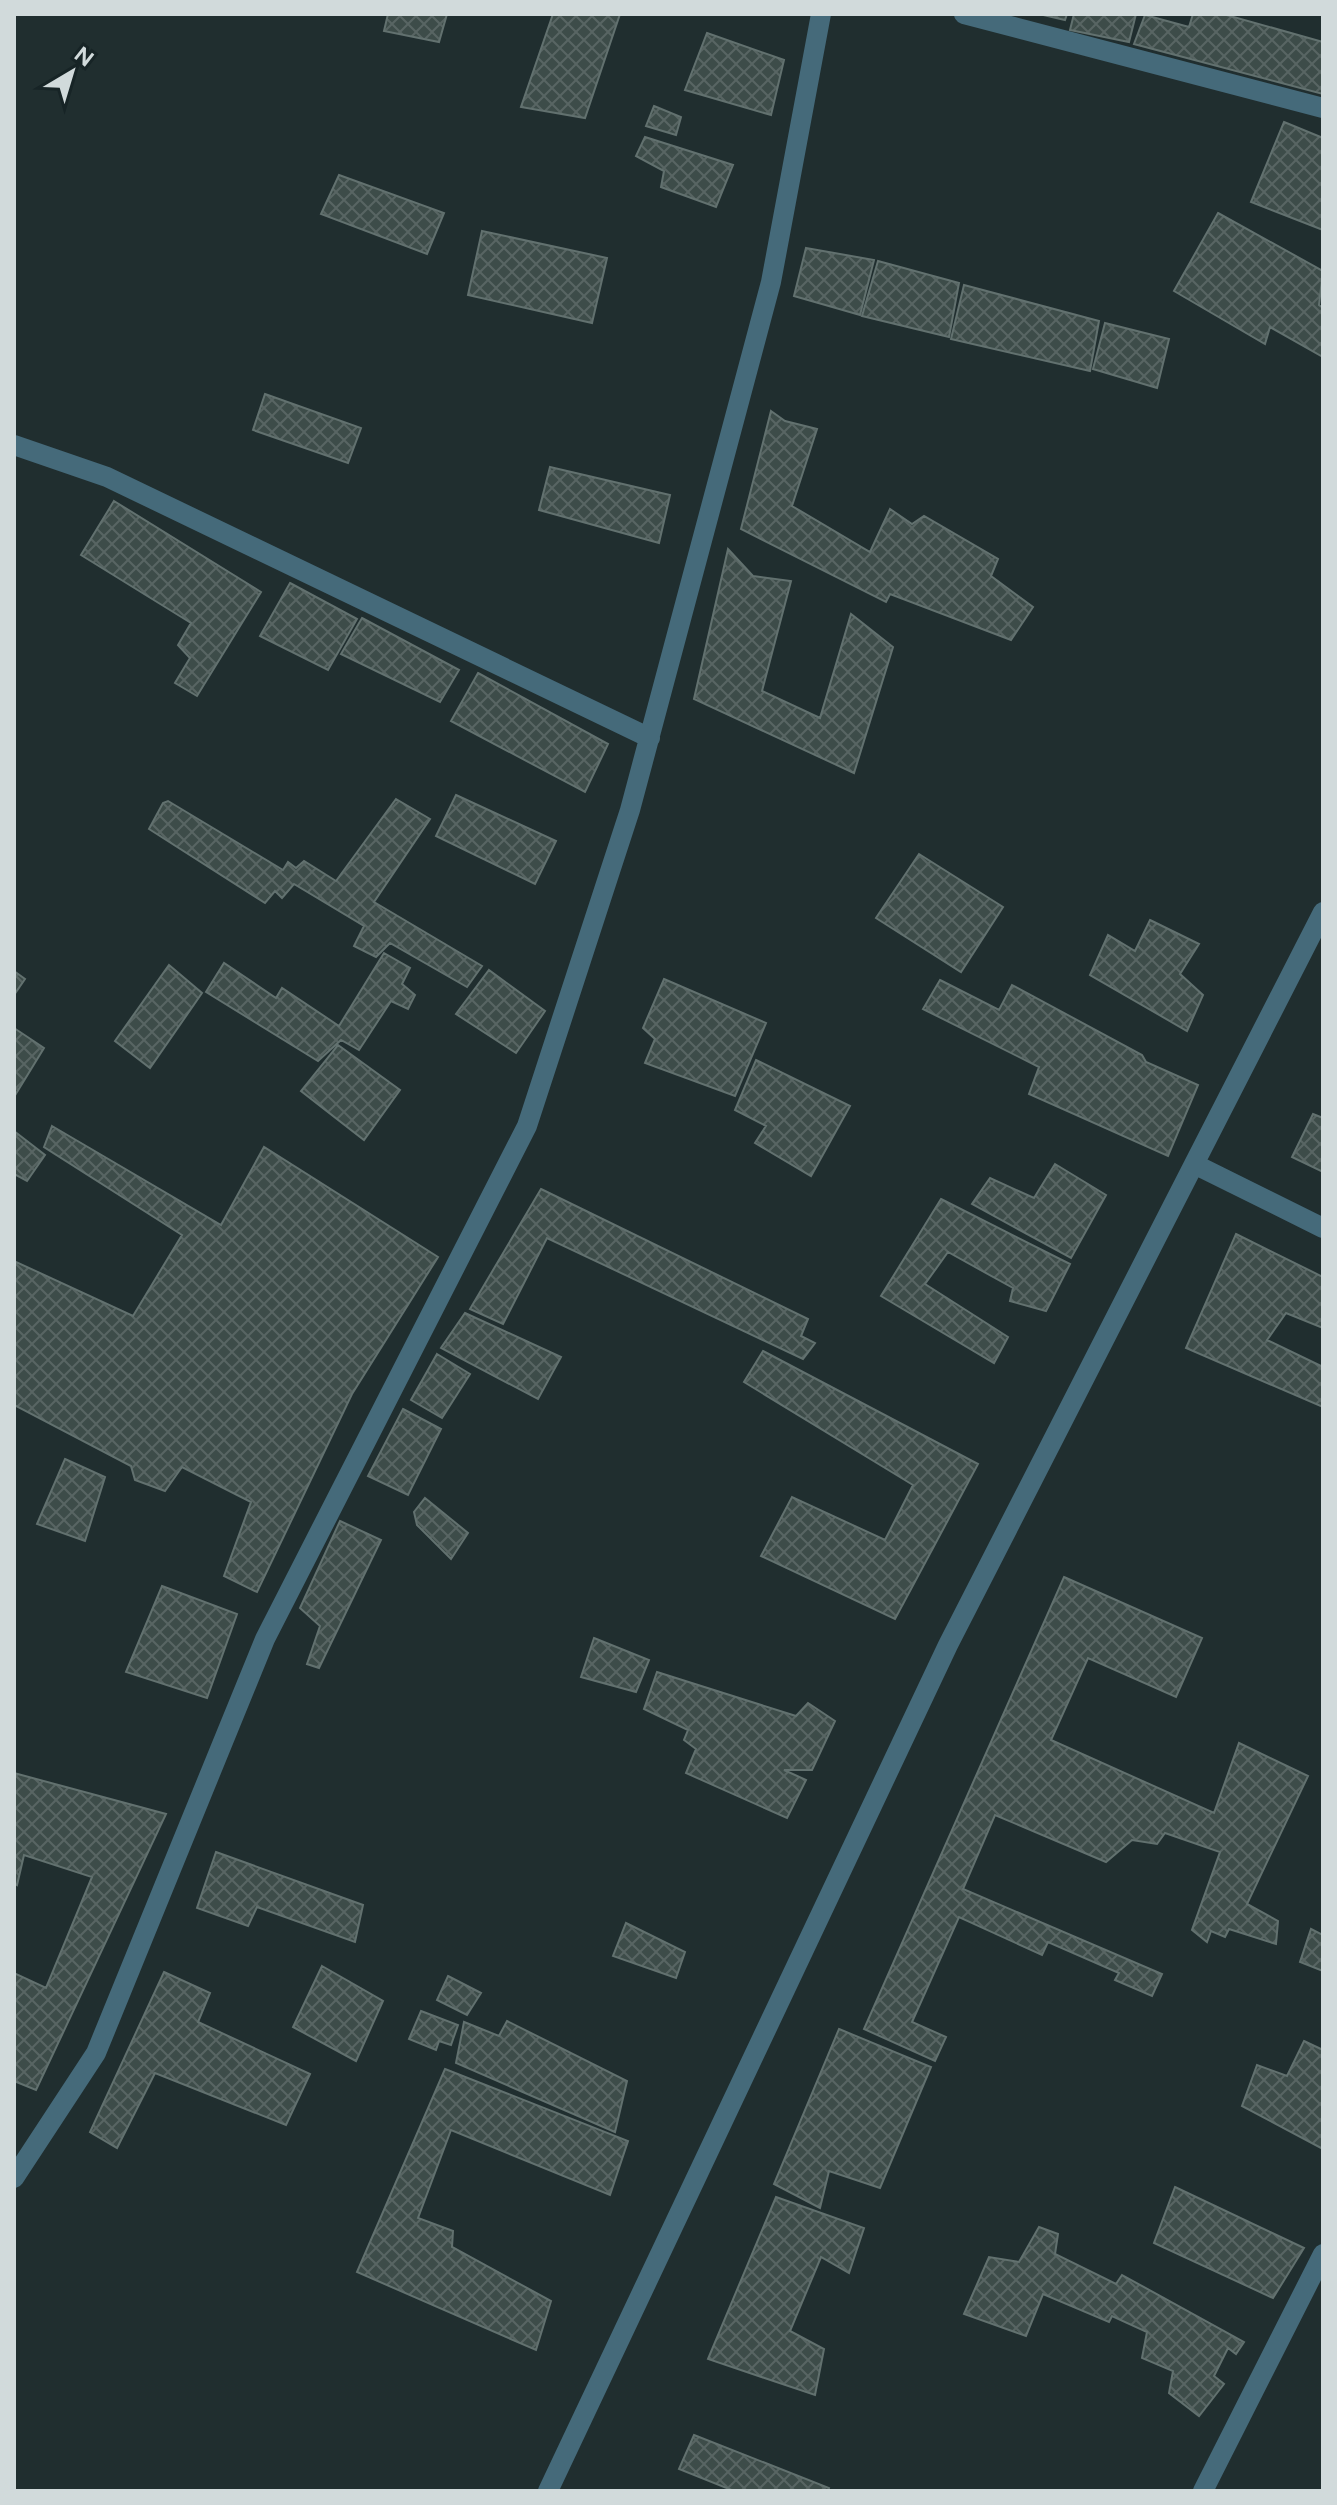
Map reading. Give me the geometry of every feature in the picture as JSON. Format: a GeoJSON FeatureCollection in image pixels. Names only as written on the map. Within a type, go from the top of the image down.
{"type":"FeatureCollection","features":[{"type":"Feature","properties":{"kind":"street"},"geometry":{"type":"LineString","coordinates":[[14,2178],[96,2053],[265,1639],[527,1126],[630,810],[771,282],[821,14]]}},
{"type":"Feature","properties":{"kind":"street"},"geometry":{"type":"LineString","coordinates":[[964,14],[1323,108]]}},
{"type":"Feature","properties":{"kind":"street"},"geometry":{"type":"LineString","coordinates":[[14,445],[107,477],[650,738]]}},
{"type":"Feature","properties":{"kind":"street"},"geometry":{"type":"LineString","coordinates":[[548,2491],[948,1645],[1323,912]]}},
{"type":"Feature","properties":{"kind":"street"},"geometry":{"type":"LineString","coordinates":[[1194,1164],[1323,1228]]}},
{"type":"Feature","properties":{"kind":"street"},"geometry":{"type":"LineString","coordinates":[[1203,2491],[1323,2254]]}},
{"type":"Feature","properties":{"kind":"building"},"geometry":{"type":"Polygon","coordinates":[[[388,14],[447,14],[439,42],[384,31],[388,14]]]}},
{"type":"Feature","properties":{"kind":"building"},"geometry":{"type":"Polygon","coordinates":[[[553,14],[620,14],[585,118],[521,107],[553,14]]]}},
{"type":"Feature","properties":{"kind":"building"},"geometry":{"type":"Polygon","coordinates":[[[1039,14],[1067,14],[1065,20],[1039,14]]]}},
{"type":"Feature","properties":{"kind":"building"},"geometry":{"type":"Polygon","coordinates":[[[1074,14],[1136,14],[1129,42],[1070,30],[1074,14]]]}},
{"type":"Feature","properties":{"kind":"building"},"geometry":{"type":"Polygon","coordinates":[[[1193,14],[1223,14],[1323,42],[1323,94],[1134,44],[1145,15],[1189,27],[1193,14]]]}},
{"type":"Feature","properties":{"kind":"building"},"geometry":{"type":"Polygon","coordinates":[[[707,33],[784,60],[771,115],[685,90],[707,33]]]}},
{"type":"Feature","properties":{"kind":"building"},"geometry":{"type":"Polygon","coordinates":[[[654,106],[681,117],[676,135],[646,126],[654,106]]]}},
{"type":"Feature","properties":{"kind":"building"},"geometry":{"type":"Polygon","coordinates":[[[1284,122],[1323,138],[1323,230],[1251,202],[1284,122]]]}},
{"type":"Feature","properties":{"kind":"building"},"geometry":{"type":"Polygon","coordinates":[[[645,137],[733,165],[716,207],[661,187],[664,171],[636,156],[645,137]]]}},
{"type":"Feature","properties":{"kind":"building"},"geometry":{"type":"Polygon","coordinates":[[[339,175],[444,213],[427,254],[321,214],[339,175]]]}},
{"type":"Feature","properties":{"kind":"building"},"geometry":{"type":"Polygon","coordinates":[[[1218,213],[1323,271],[1319,305],[1323,308],[1323,357],[1270,327],[1265,344],[1174,291],[1218,213]]]}},
{"type":"Feature","properties":{"kind":"building"},"geometry":{"type":"Polygon","coordinates":[[[482,231],[607,258],[592,323],[468,295],[482,231]]]}},
{"type":"Feature","properties":{"kind":"building"},"geometry":{"type":"Polygon","coordinates":[[[806,248],[874,260],[860,315],[794,296],[806,248]]]}},
{"type":"Feature","properties":{"kind":"building"},"geometry":{"type":"Polygon","coordinates":[[[878,261],[959,283],[949,337],[862,316],[878,261]]]}},
{"type":"Feature","properties":{"kind":"building"},"geometry":{"type":"Polygon","coordinates":[[[964,285],[1099,321],[1090,371],[951,339],[964,285]]]}},
{"type":"Feature","properties":{"kind":"building"},"geometry":{"type":"Polygon","coordinates":[[[1105,323],[1169,339],[1157,388],[1093,369],[1105,323]]]}},
{"type":"Feature","properties":{"kind":"building"},"geometry":{"type":"Polygon","coordinates":[[[265,394],[361,428],[348,463],[253,430],[265,394]]]}},
{"type":"Feature","properties":{"kind":"building"},"geometry":{"type":"Polygon","coordinates":[[[771,411],[785,421],[817,429],[792,506],[870,552],[890,509],[912,524],[924,516],[998,559],[991,576],[1033,607],[1011,640],[890,594],[886,602],[741,529],[771,411]]]}},
{"type":"Feature","properties":{"kind":"building"},"geometry":{"type":"Polygon","coordinates":[[[550,467],[670,495],[659,543],[539,510],[550,467]]]}},
{"type":"Feature","properties":{"kind":"building"},"geometry":{"type":"Polygon","coordinates":[[[114,501],[261,592],[197,696],[175,683],[190,658],[178,645],[191,623],[81,555],[114,501]]]}},
{"type":"Feature","properties":{"kind":"building"},"geometry":{"type":"Polygon","coordinates":[[[728,549],[753,576],[791,581],[762,691],[820,718],[851,614],[893,647],[854,773],[694,699],[728,549]]]}},
{"type":"Feature","properties":{"kind":"building"},"geometry":{"type":"Polygon","coordinates":[[[290,583],[357,619],[328,670],[260,636],[290,583]]]}},
{"type":"Feature","properties":{"kind":"building"},"geometry":{"type":"Polygon","coordinates":[[[362,618],[459,670],[440,702],[341,654],[362,618]]]}},
{"type":"Feature","properties":{"kind":"building"},"geometry":{"type":"Polygon","coordinates":[[[478,673],[608,744],[585,792],[451,721],[478,673]]]}},
{"type":"Feature","properties":{"kind":"building"},"geometry":{"type":"Polygon","coordinates":[[[456,795],[556,841],[535,884],[436,836],[456,795]]]}},
{"type":"Feature","properties":{"kind":"building"},"geometry":{"type":"Polygon","coordinates":[[[396,799],[430,819],[374,902],[482,966],[467,987],[390,943],[376,957],[354,946],[364,926],[294,884],[282,898],[275,891],[265,903],[149,829],[163,803],[168,801],[283,870],[288,862],[296,868],[304,861],[336,881],[396,799]]]}},
{"type":"Feature","properties":{"kind":"building"},"geometry":{"type":"Polygon","coordinates":[[[919,854],[1003,907],[961,972],[876,918],[919,854]]]}},
{"type":"Feature","properties":{"kind":"building"},"geometry":{"type":"Polygon","coordinates":[[[1150,920],[1199,944],[1180,974],[1203,995],[1187,1031],[1090,975],[1108,935],[1135,951],[1150,920]]]}},
{"type":"Feature","properties":{"kind":"building"},"geometry":{"type":"Polygon","coordinates":[[[384,953],[410,968],[402,984],[415,995],[408,1009],[391,1001],[359,1050],[341,1040],[318,1061],[206,992],[224,963],[276,998],[282,988],[339,1026],[384,953]]]}},
{"type":"Feature","properties":{"kind":"building"},"geometry":{"type":"Polygon","coordinates":[[[169,965],[202,993],[150,1068],[115,1041],[169,965]]]}},
{"type":"Feature","properties":{"kind":"building"},"geometry":{"type":"Polygon","coordinates":[[[489,970],[545,1011],[516,1053],[456,1014],[489,970]]]}},
{"type":"Feature","properties":{"kind":"building"},"geometry":{"type":"Polygon","coordinates":[[[14,971],[25,979],[14,995],[14,971]]]}},
{"type":"Feature","properties":{"kind":"building"},"geometry":{"type":"Polygon","coordinates":[[[664,979],[766,1023],[735,1096],[645,1063],[655,1039],[643,1028],[664,979]]]}},
{"type":"Feature","properties":{"kind":"building"},"geometry":{"type":"Polygon","coordinates":[[[940,980],[999,1010],[1012,985],[1142,1055],[1146,1062],[1198,1085],[1168,1156],[1029,1094],[1039,1067],[923,1009],[940,980]]]}},
{"type":"Feature","properties":{"kind":"building"},"geometry":{"type":"Polygon","coordinates":[[[14,1028],[44,1048],[14,1097],[14,1028]]]}},
{"type":"Feature","properties":{"kind":"building"},"geometry":{"type":"Polygon","coordinates":[[[338,1045],[400,1090],[364,1140],[301,1091],[338,1045]]]}},
{"type":"Feature","properties":{"kind":"building"},"geometry":{"type":"Polygon","coordinates":[[[756,1060],[850,1106],[811,1176],[755,1143],[766,1126],[735,1110],[756,1060]]]}},
{"type":"Feature","properties":{"kind":"building"},"geometry":{"type":"Polygon","coordinates":[[[1313,1114],[1323,1118],[1323,1172],[1292,1157],[1313,1114]]]}},
{"type":"Feature","properties":{"kind":"building"},"geometry":{"type":"Polygon","coordinates":[[[52,1126],[221,1225],[264,1147],[438,1257],[352,1394],[257,1592],[224,1576],[251,1502],[182,1467],[165,1491],[135,1480],[131,1466],[14,1405],[14,1261],[133,1316],[182,1235],[44,1147],[52,1126]]]}},
{"type":"Feature","properties":{"kind":"building"},"geometry":{"type":"Polygon","coordinates":[[[14,1131],[45,1155],[27,1181],[14,1174],[14,1131]]]}},
{"type":"Feature","properties":{"kind":"building"},"geometry":{"type":"Polygon","coordinates":[[[1055,1164],[1106,1195],[1071,1258],[972,1204],[990,1178],[1034,1198],[1055,1164]]]}},
{"type":"Feature","properties":{"kind":"building"},"geometry":{"type":"Polygon","coordinates":[[[541,1189],[808,1319],[801,1336],[815,1343],[803,1359],[547,1238],[503,1324],[470,1309],[541,1189]]]}},
{"type":"Feature","properties":{"kind":"building"},"geometry":{"type":"Polygon","coordinates":[[[941,1199],[1070,1264],[1046,1311],[1010,1301],[1013,1288],[948,1252],[925,1284],[1008,1337],[994,1363],[881,1296],[941,1199]]]}},
{"type":"Feature","properties":{"kind":"building"},"geometry":{"type":"Polygon","coordinates":[[[1236,1234],[1323,1277],[1323,1328],[1286,1313],[1267,1340],[1323,1367],[1323,1407],[1186,1348],[1236,1234]]]}},
{"type":"Feature","properties":{"kind":"building"},"geometry":{"type":"Polygon","coordinates":[[[465,1313],[561,1357],[538,1399],[441,1348],[465,1313]]]}},
{"type":"Feature","properties":{"kind":"building"},"geometry":{"type":"Polygon","coordinates":[[[763,1351],[978,1464],[895,1619],[761,1556],[792,1497],[885,1540],[913,1485],[744,1382],[763,1351]]]}},
{"type":"Feature","properties":{"kind":"building"},"geometry":{"type":"Polygon","coordinates":[[[437,1354],[470,1374],[442,1418],[411,1400],[437,1354]]]}},
{"type":"Feature","properties":{"kind":"building"},"geometry":{"type":"Polygon","coordinates":[[[403,1409],[441,1429],[408,1495],[368,1476],[403,1409]]]}},
{"type":"Feature","properties":{"kind":"building"},"geometry":{"type":"Polygon","coordinates":[[[65,1459],[105,1477],[85,1541],[37,1524],[65,1459]]]}},
{"type":"Feature","properties":{"kind":"building"},"geometry":{"type":"Polygon","coordinates":[[[425,1498],[468,1533],[451,1559],[417,1525],[414,1512],[425,1498]]]}},
{"type":"Feature","properties":{"kind":"building"},"geometry":{"type":"Polygon","coordinates":[[[340,1521],[381,1540],[319,1668],[307,1664],[320,1626],[300,1608],[340,1521]]]}},
{"type":"Feature","properties":{"kind":"building"},"geometry":{"type":"Polygon","coordinates":[[[1064,1577],[1202,1638],[1176,1697],[1088,1658],[1051,1740],[1214,1813],[1239,1743],[1308,1776],[1247,1904],[1278,1921],[1276,1944],[1229,1929],[1225,1937],[1211,1931],[1207,1942],[1192,1930],[1220,1852],[1165,1833],[1157,1844],[1132,1840],[1106,1862],[995,1815],[963,1889],[1162,1974],[1152,1996],[1115,1980],[1119,1973],[1048,1942],[1042,1955],[959,1917],[912,2022],[946,2037],[935,2061],[864,2029],[1064,1577]]]}},
{"type":"Feature","properties":{"kind":"building"},"geometry":{"type":"Polygon","coordinates":[[[162,1586],[237,1614],[207,1698],[126,1672],[162,1586]]]}},
{"type":"Feature","properties":{"kind":"building"},"geometry":{"type":"Polygon","coordinates":[[[594,1638],[649,1660],[636,1692],[581,1677],[594,1638]]]}},
{"type":"Feature","properties":{"kind":"building"},"geometry":{"type":"Polygon","coordinates":[[[657,1672],[796,1716],[808,1703],[835,1721],[812,1770],[784,1770],[806,1780],[787,1818],[686,1773],[696,1749],[684,1740],[688,1730],[644,1709],[657,1672]]]}},
{"type":"Feature","properties":{"kind":"building"},"geometry":{"type":"Polygon","coordinates":[[[14,1773],[166,1814],[36,2090],[14,2081],[14,1973],[46,1988],[92,1877],[24,1855],[17,1885],[14,1883],[14,1773]]]}},
{"type":"Feature","properties":{"kind":"building"},"geometry":{"type":"Polygon","coordinates":[[[216,1852],[363,1905],[355,1942],[257,1907],[248,1926],[197,1908],[216,1852]]]}},
{"type":"Feature","properties":{"kind":"building"},"geometry":{"type":"Polygon","coordinates":[[[626,1923],[685,1952],[676,1978],[613,1956],[626,1923]]]}},
{"type":"Feature","properties":{"kind":"building"},"geometry":{"type":"Polygon","coordinates":[[[1311,1929],[1323,1935],[1323,1971],[1300,1962],[1311,1929]]]}},
{"type":"Feature","properties":{"kind":"building"},"geometry":{"type":"Polygon","coordinates":[[[322,1966],[383,2001],[356,2061],[293,2027],[322,1966]]]}},
{"type":"Feature","properties":{"kind":"building"},"geometry":{"type":"Polygon","coordinates":[[[164,1972],[210,1993],[198,2022],[310,2074],[286,2125],[155,2073],[117,2148],[90,2132],[164,1972]]]}},
{"type":"Feature","properties":{"kind":"building"},"geometry":{"type":"Polygon","coordinates":[[[448,1976],[481,1993],[467,2015],[437,2000],[448,1976]]]}},
{"type":"Feature","properties":{"kind":"building"},"geometry":{"type":"Polygon","coordinates":[[[421,2011],[458,2025],[451,2045],[439,2041],[436,2050],[409,2039],[421,2011]]]}},
{"type":"Feature","properties":{"kind":"building"},"geometry":{"type":"Polygon","coordinates":[[[507,2021],[627,2081],[615,2132],[456,2063],[464,2022],[499,2036],[507,2021]]]}},
{"type":"Feature","properties":{"kind":"building"},"geometry":{"type":"Polygon","coordinates":[[[839,2029],[931,2067],[880,2188],[829,2171],[820,2208],[774,2184],[839,2029]]]}},
{"type":"Feature","properties":{"kind":"building"},"geometry":{"type":"Polygon","coordinates":[[[1304,2041],[1323,2050],[1323,2149],[1242,2106],[1257,2065],[1287,2076],[1304,2041]]]}},
{"type":"Feature","properties":{"kind":"building"},"geometry":{"type":"Polygon","coordinates":[[[445,2069],[628,2141],[610,2195],[451,2130],[418,2218],[453,2231],[452,2247],[551,2301],[536,2350],[357,2272],[445,2069]]]}},
{"type":"Feature","properties":{"kind":"building"},"geometry":{"type":"Polygon","coordinates":[[[1175,2187],[1304,2248],[1273,2298],[1154,2243],[1175,2187]]]}},
{"type":"Feature","properties":{"kind":"building"},"geometry":{"type":"Polygon","coordinates":[[[776,2197],[864,2228],[849,2273],[821,2257],[790,2331],[824,2349],[815,2395],[708,2359],[776,2197]]]}},
{"type":"Feature","properties":{"kind":"building"},"geometry":{"type":"Polygon","coordinates":[[[1039,2227],[1058,2234],[1055,2254],[1116,2284],[1122,2275],[1244,2342],[1236,2354],[1228,2348],[1214,2376],[1224,2384],[1199,2416],[1169,2393],[1173,2371],[1142,2358],[1147,2332],[1112,2316],[1109,2322],[1043,2294],[1026,2336],[964,2314],[989,2257],[1019,2262],[1039,2227]]]}},
{"type":"Feature","properties":{"kind":"building"},"geometry":{"type":"Polygon","coordinates":[[[694,2435],[829,2488],[828,2491],[734,2491],[679,2469],[694,2435]]]}}]}
